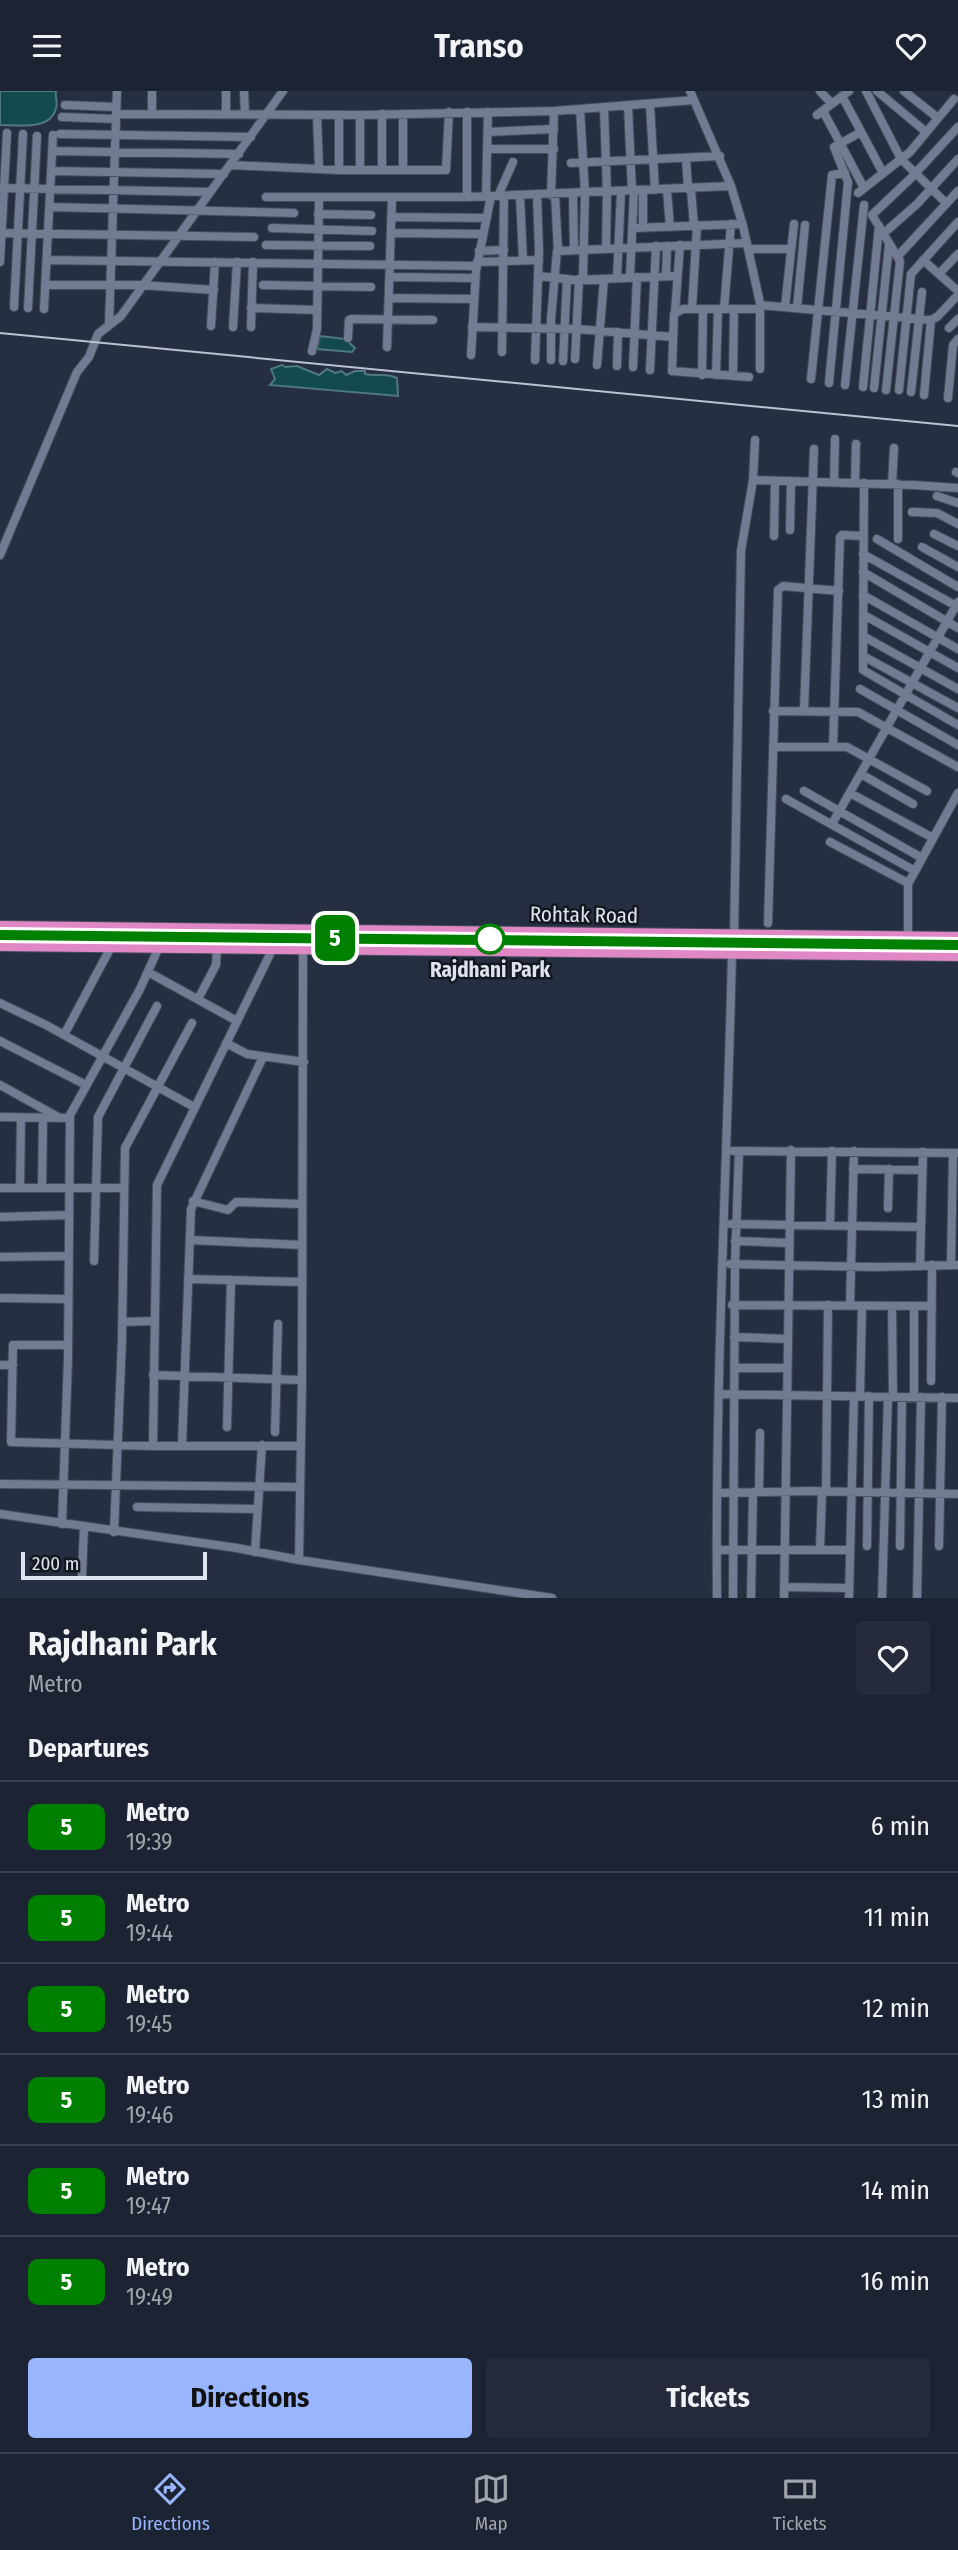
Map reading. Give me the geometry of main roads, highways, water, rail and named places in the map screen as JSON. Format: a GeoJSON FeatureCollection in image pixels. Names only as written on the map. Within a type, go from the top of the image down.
{"type":"FeatureCollection","features":[{"type":"Feature","properties":{"kind":"highway","name":"Rohtak Road"},"geometry":{"type":"LineString","coordinates":[[0,927],[958,938]]}},
{"type":"Feature","properties":{"kind":"highway"},"geometry":{"type":"LineString","coordinates":[[353,932],[354,948]]}},
{"type":"Feature","properties":{"kind":"highway","name":"Rohtak Road"},"geometry":{"type":"LineString","coordinates":[[0,945],[958,955]]}},
{"type":"Feature","properties":{"kind":"railway"},"geometry":{"type":"LineString","coordinates":[[0,333],[958,426]]}},
{"type":"Feature","properties":{"kind":"railway"},"geometry":{"type":"LineString","coordinates":[[0,935],[958,945]]}},
{"type":"Feature","properties":{"kind":"metro line","name":"5"},"geometry":{"type":"LineString","coordinates":[[0,935],[958,945]]}},
{"type":"Feature","properties":{"kind":"place","name":"Rajdhani Park"},"geometry":{"type":"Point","coordinates":[490,939]}}]}
